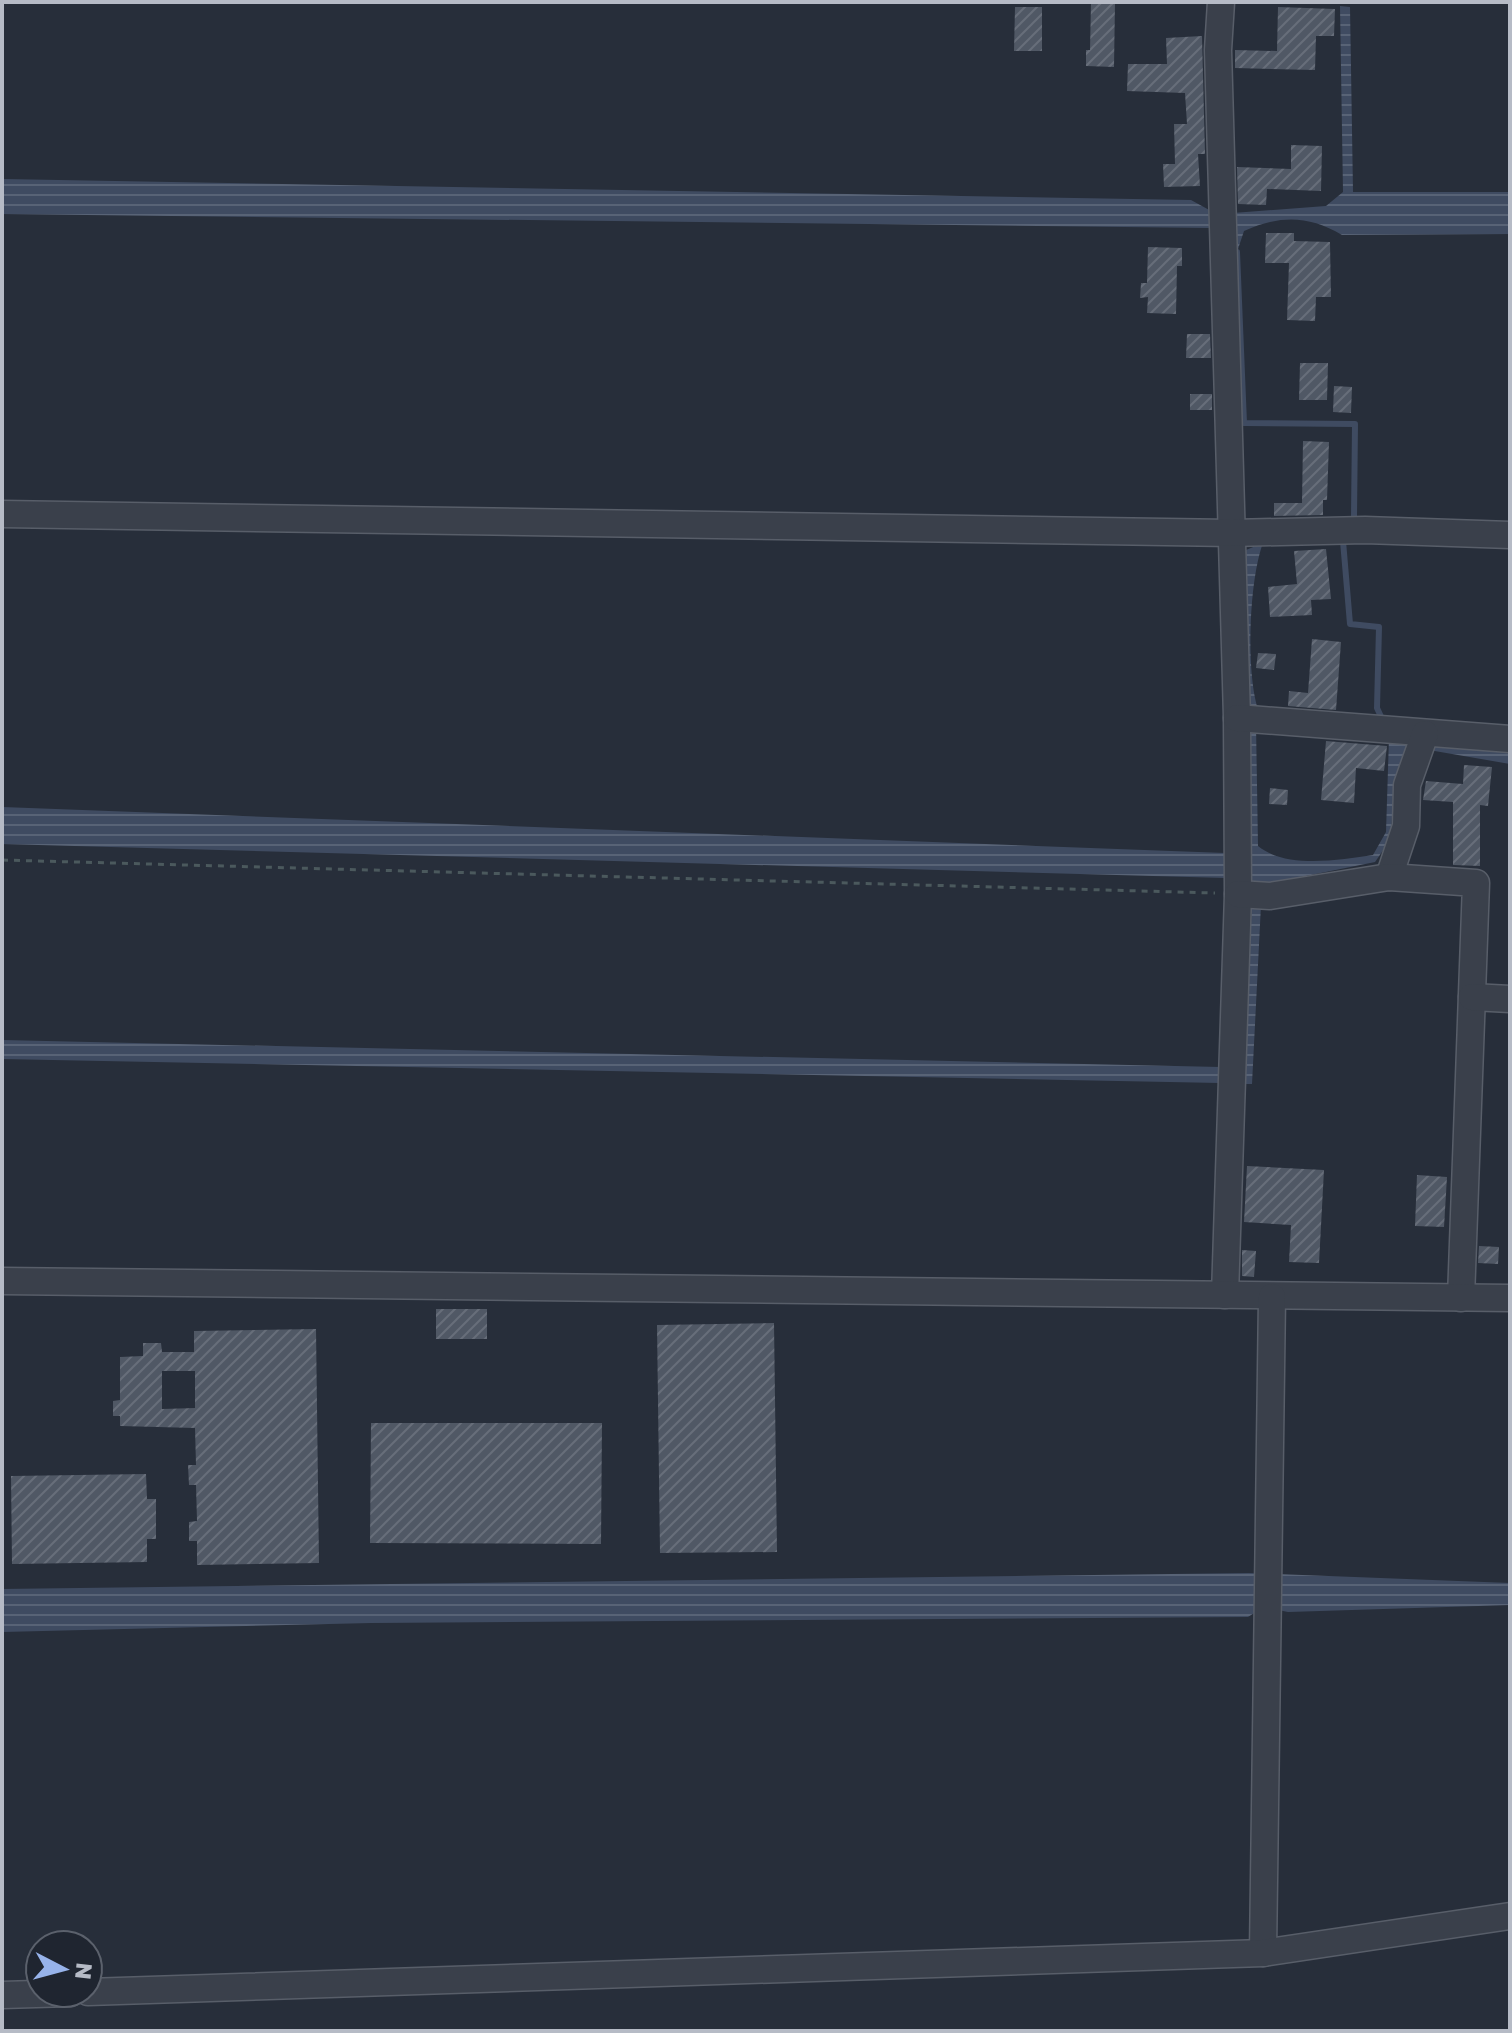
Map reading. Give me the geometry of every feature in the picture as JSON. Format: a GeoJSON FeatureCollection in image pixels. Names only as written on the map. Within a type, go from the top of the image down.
{"type":"FeatureCollection","features":[{"type":"Feature","properties":{"kind":"street"},"geometry":{"type":"LineString","coordinates":[[1221,2],[1222,209],[1237,718],[1238,894],[1225,1295]]}},
{"type":"Feature","properties":{"kind":"street"},"geometry":{"type":"LineString","coordinates":[[2,514],[1232,533],[1365,530],[1510,535]]}},
{"type":"Feature","properties":{"kind":"street"},"geometry":{"type":"LineString","coordinates":[[1237,718],[1510,739]]}},
{"type":"Feature","properties":{"kind":"street"},"geometry":{"type":"LineString","coordinates":[[1389,877],[1406,826],[1407,785],[1425,734]]}},
{"type":"Feature","properties":{"kind":"street"},"geometry":{"type":"LineString","coordinates":[[1238,894],[1270,896],[1389,877],[1476,883],[1461,1298]]}},
{"type":"Feature","properties":{"kind":"street"},"geometry":{"type":"LineString","coordinates":[[1472,997],[1510,999]]}},
{"type":"Feature","properties":{"kind":"street"},"geometry":{"type":"LineString","coordinates":[[2,1281],[1510,1298]]}},
{"type":"Feature","properties":{"kind":"street"},"geometry":{"type":"LineString","coordinates":[[1263,1953],[1272,1297]]}},
{"type":"Feature","properties":{"kind":"street"},"geometry":{"type":"LineString","coordinates":[[104,1991],[1263,1953],[1510,1916]]}},
{"type":"Feature","properties":{"kind":"street"},"geometry":{"type":"LineString","coordinates":[[2,1995],[24,1994]]}},
{"type":"Feature","properties":{"kind":"path"},"geometry":{"type":"LineString","coordinates":[[2,860],[1238,894]]}},
{"type":"Feature","properties":{"kind":"water"},"geometry":{"type":"Polygon","coordinates":[[[1340,6],[1350,7],[1353,192],[1510,192],[1510,234],[1342,235],[1306,221],[1282,220],[1244,231],[1237,252],[1231,239],[1233,213],[1326,206],[1343,192],[1340,6]]]}},
{"type":"Feature","properties":{"kind":"water"},"geometry":{"type":"Polygon","coordinates":[[[2,179],[1191,200],[1211,211],[1211,228],[2,214],[2,179]]]}},
{"type":"Feature","properties":{"kind":"water"},"geometry":{"type":"Polygon","coordinates":[[[1263,543],[1255,579],[1251,626],[1252,672],[1258,709],[1251,707],[1246,688],[1246,550],[1263,543]]]}},
{"type":"Feature","properties":{"kind":"water"},"geometry":{"type":"Polygon","coordinates":[[[1250,723],[1256,724],[1258,846],[1283,858],[1298,860],[1373,855],[1386,832],[1389,738],[1418,744],[1404,756],[1393,792],[1391,839],[1375,862],[1251,887],[1245,855],[1250,723]]]}},
{"type":"Feature","properties":{"kind":"water"},"geometry":{"type":"Polygon","coordinates":[[[1430,745],[1510,750],[1510,764],[1429,750],[1430,745]]]}},
{"type":"Feature","properties":{"kind":"water"},"geometry":{"type":"Polygon","coordinates":[[[2,807],[1225,853],[1226,878],[2,844],[2,807]]]}},
{"type":"Feature","properties":{"kind":"water"},"geometry":{"type":"Polygon","coordinates":[[[1252,904],[1261,905],[1252,1084],[1238,1084],[1244,1063],[1252,904]]]}},
{"type":"Feature","properties":{"kind":"water"},"geometry":{"type":"Polygon","coordinates":[[[2,1040],[1220,1067],[1221,1083],[2,1059],[2,1040]]]}},
{"type":"Feature","properties":{"kind":"water"},"geometry":{"type":"Polygon","coordinates":[[[1249,1573],[1510,1583],[1510,1605],[1288,1612],[1267,1609],[1248,1617],[371,1623],[2,1632],[2,1589],[1249,1573]]]}},
{"type":"Feature","properties":{"kind":"building"},"geometry":{"type":"Polygon","coordinates":[[[1091,2],[1115,2],[1114,67],[1086,66],[1086,50],[1090,50],[1091,2]]]}},
{"type":"Feature","properties":{"kind":"building"},"geometry":{"type":"Polygon","coordinates":[[[1015,7],[1042,7],[1042,51],[1014,51],[1015,7]]]}},
{"type":"Feature","properties":{"kind":"building"},"geometry":{"type":"Polygon","coordinates":[[[1278,7],[1335,9],[1334,36],[1316,36],[1315,70],[1235,68],[1235,50],[1277,51],[1278,7]]]}},
{"type":"Feature","properties":{"kind":"building"},"geometry":{"type":"Polygon","coordinates":[[[1202,36],[1205,154],[1198,154],[1200,186],[1164,187],[1163,164],[1175,164],[1174,124],[1187,124],[1185,93],[1127,91],[1128,64],[1167,64],[1166,38],[1202,36]]]}},
{"type":"Feature","properties":{"kind":"building"},"geometry":{"type":"Polygon","coordinates":[[[1291,145],[1322,146],[1321,191],[1267,189],[1266,205],[1238,204],[1237,167],[1291,169],[1291,145]]]}},
{"type":"Feature","properties":{"kind":"building"},"geometry":{"type":"Polygon","coordinates":[[[1266,233],[1294,233],[1294,241],[1330,242],[1331,297],[1316,297],[1315,321],[1287,320],[1289,263],[1265,263],[1266,233]]]}},
{"type":"Feature","properties":{"kind":"building"},"geometry":{"type":"Polygon","coordinates":[[[1148,247],[1182,248],[1182,266],[1177,266],[1176,314],[1147,313],[1148,297],[1140,298],[1141,283],[1147,283],[1148,247]]]}},
{"type":"Feature","properties":{"kind":"building"},"geometry":{"type":"Polygon","coordinates":[[[1187,334],[1210,334],[1211,358],[1186,358],[1187,334]]]}},
{"type":"Feature","properties":{"kind":"building"},"geometry":{"type":"Polygon","coordinates":[[[1300,363],[1328,363],[1327,400],[1299,400],[1300,363]]]}},
{"type":"Feature","properties":{"kind":"building"},"geometry":{"type":"Polygon","coordinates":[[[1334,386],[1352,387],[1351,413],[1333,412],[1334,386]]]}},
{"type":"Feature","properties":{"kind":"building"},"geometry":{"type":"Polygon","coordinates":[[[1190,394],[1212,394],[1212,410],[1190,410],[1190,394]]]}},
{"type":"Feature","properties":{"kind":"building"},"geometry":{"type":"Polygon","coordinates":[[[1303,441],[1329,442],[1327,500],[1323,500],[1323,515],[1274,516],[1274,503],[1302,503],[1303,441]]]}},
{"type":"Feature","properties":{"kind":"building"},"geometry":{"type":"Polygon","coordinates":[[[1326,549],[1331,599],[1311,600],[1312,615],[1270,617],[1268,587],[1297,584],[1294,551],[1326,549]]]}},
{"type":"Feature","properties":{"kind":"building"},"geometry":{"type":"Polygon","coordinates":[[[1312,639],[1341,642],[1336,710],[1288,706],[1289,691],[1308,693],[1312,639]]]}},
{"type":"Feature","properties":{"kind":"building"},"geometry":{"type":"Polygon","coordinates":[[[1258,653],[1276,654],[1274,670],[1256,668],[1258,653]]]}},
{"type":"Feature","properties":{"kind":"building"},"geometry":{"type":"Polygon","coordinates":[[[1326,741],[1387,746],[1384,771],[1356,768],[1354,803],[1321,800],[1326,741]]]}},
{"type":"Feature","properties":{"kind":"building"},"geometry":{"type":"Polygon","coordinates":[[[1464,765],[1492,767],[1488,806],[1480,805],[1480,866],[1453,865],[1453,802],[1423,800],[1426,781],[1463,784],[1464,765]]]}},
{"type":"Feature","properties":{"kind":"building"},"geometry":{"type":"Polygon","coordinates":[[[1270,788],[1288,790],[1287,805],[1269,804],[1270,788]]]}},
{"type":"Feature","properties":{"kind":"building"},"geometry":{"type":"Polygon","coordinates":[[[1247,1166],[1324,1170],[1319,1263],[1289,1262],[1291,1225],[1244,1222],[1247,1166]]]}},
{"type":"Feature","properties":{"kind":"building"},"geometry":{"type":"Polygon","coordinates":[[[1417,1175],[1447,1177],[1444,1227],[1415,1226],[1417,1175]]]}},
{"type":"Feature","properties":{"kind":"building"},"geometry":{"type":"Polygon","coordinates":[[[1479,1246],[1499,1247],[1498,1264],[1478,1263],[1479,1246]]]}},
{"type":"Feature","properties":{"kind":"building"},"geometry":{"type":"Polygon","coordinates":[[[1242,1250],[1256,1251],[1254,1277],[1242,1276],[1242,1250]]]}},
{"type":"Feature","properties":{"kind":"building"},"geometry":{"type":"Polygon","coordinates":[[[436,1309],[487,1309],[487,1339],[436,1339],[436,1309]]]}},
{"type":"Feature","properties":{"kind":"building"},"geometry":{"type":"Polygon","coordinates":[[[774,1323],[777,1552],[660,1553],[657,1325],[774,1323]]]}},
{"type":"Feature","properties":{"kind":"building"},"geometry":{"type":"Polygon","coordinates":[[[316,1329],[319,1563],[197,1565],[197,1541],[189,1541],[189,1522],[197,1521],[196,1485],[189,1485],[188,1465],[196,1465],[195,1428],[120,1426],[120,1416],[113,1416],[113,1401],[120,1400],[120,1357],[143,1356],[143,1343],[161,1343],[162,1352],[194,1352],[194,1331],[316,1329]],[[162,1371],[162,1409],[195,1408],[195,1371],[162,1371]]]}},
{"type":"Feature","properties":{"kind":"building"},"geometry":{"type":"Polygon","coordinates":[[[371,1423],[602,1423],[601,1544],[370,1543],[371,1423]]]}},
{"type":"Feature","properties":{"kind":"building"},"geometry":{"type":"Polygon","coordinates":[[[146,1474],[147,1499],[156,1499],[156,1539],[147,1539],[147,1562],[12,1564],[11,1476],[146,1474]]]}},
{"type":"Feature","properties":{"kind":"waterway"},"geometry":{"type":"LineString","coordinates":[[1237,252],[1244,423],[1355,424],[1354,517]]}},
{"type":"Feature","properties":{"kind":"waterway"},"geometry":{"type":"LineString","coordinates":[[1343,541],[1350,624],[1379,627],[1377,708],[1383,721]]}}]}
